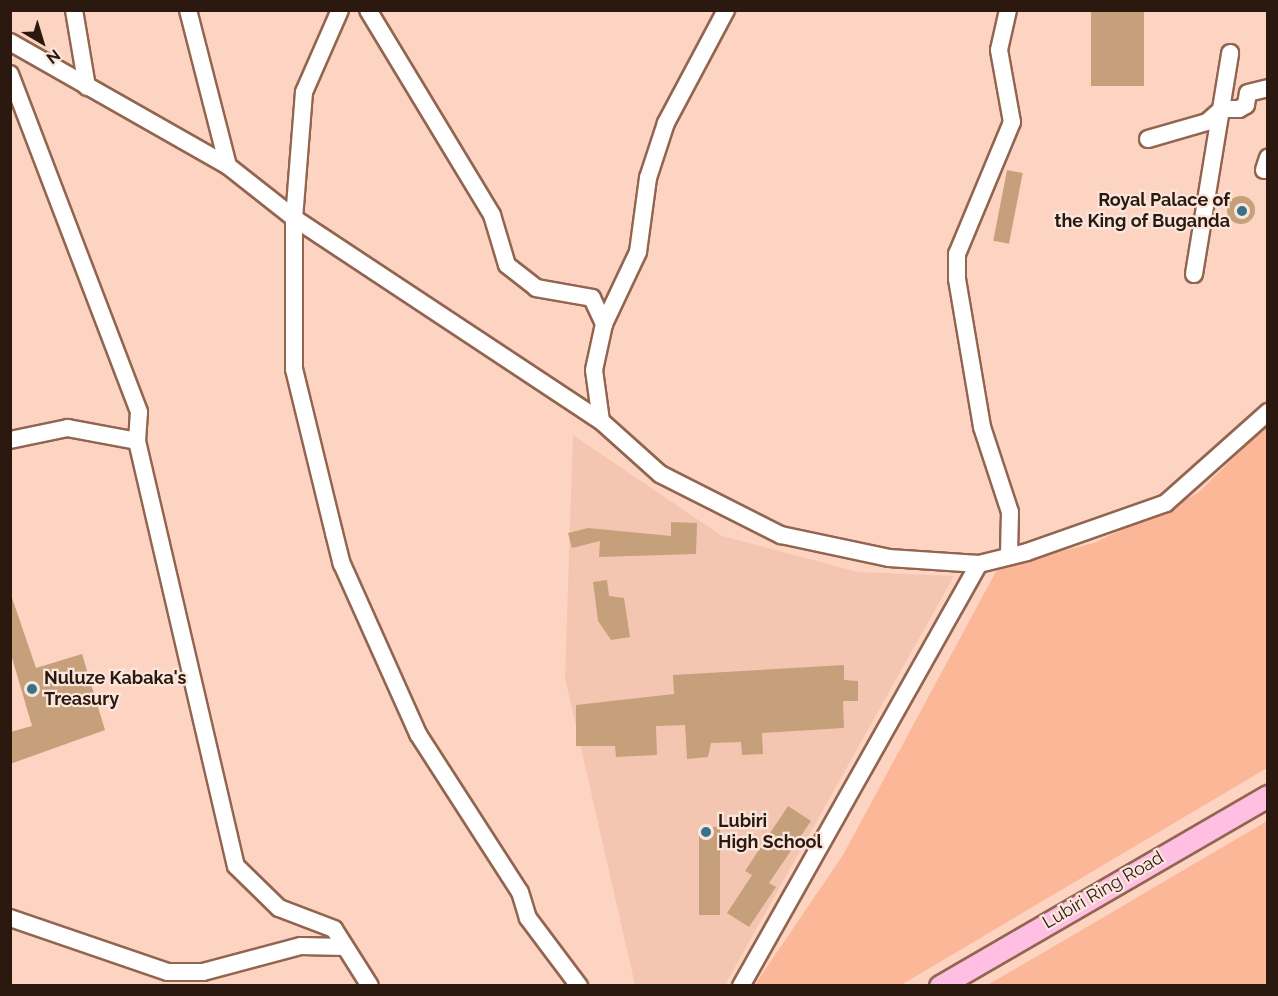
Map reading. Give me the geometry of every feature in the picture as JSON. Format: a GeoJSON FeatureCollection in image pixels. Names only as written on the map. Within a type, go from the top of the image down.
{"type":"FeatureCollection","features":[{"type":"Feature","properties":{"kind":"main road","name":"Lubiri Ring Road"},"geometry":{"type":"LineString","coordinates":[[940,986],[1268,796]]}},
{"type":"Feature","properties":{"kind":"lane"},"geometry":{"type":"LineString","coordinates":[[74,10],[87,87]]}},
{"type":"Feature","properties":{"kind":"lane"},"geometry":{"type":"LineString","coordinates":[[188,10],[228,166]]}},
{"type":"Feature","properties":{"kind":"lane"},"geometry":{"type":"LineString","coordinates":[[340,10],[304,92],[294,218],[294,369],[342,564],[418,734],[520,892],[528,918],[579,986]]}},
{"type":"Feature","properties":{"kind":"lane"},"geometry":{"type":"LineString","coordinates":[[368,10],[492,215],[507,265],[536,288],[592,298],[604,324]]}},
{"type":"Feature","properties":{"kind":"lane"},"geometry":{"type":"LineString","coordinates":[[600,421],[594,370],[604,324],[638,252],[648,178],[666,123],[726,10]]}},
{"type":"Feature","properties":{"kind":"lane"},"geometry":{"type":"LineString","coordinates":[[1008,10],[999,50],[1012,122],[957,254],[957,279],[981,427],[1010,512],[1009,554]]}},
{"type":"Feature","properties":{"kind":"lane"},"geometry":{"type":"LineString","coordinates":[[10,42],[228,166],[294,218],[600,421],[660,474],[781,535],[889,558],[979,564],[1109,527],[1166,503],[1268,412]]}},
{"type":"Feature","properties":{"kind":"lane"},"geometry":{"type":"LineString","coordinates":[[1194,273],[1230,53]]}},
{"type":"Feature","properties":{"kind":"lane"},"geometry":{"type":"LineString","coordinates":[[10,74],[140,412],[137,441],[236,866],[279,908],[334,929],[370,986]]}},
{"type":"Feature","properties":{"kind":"lane"},"geometry":{"type":"LineString","coordinates":[[1148,139],[1208,122],[1222,109],[1239,109],[1246,105],[1248,93],[1268,88]]}},
{"type":"Feature","properties":{"kind":"lane"},"geometry":{"type":"LineString","coordinates":[[10,440],[68,428],[137,441]]}},
{"type":"Feature","properties":{"kind":"lane"},"geometry":{"type":"LineString","coordinates":[[741,986],[979,564]]}},
{"type":"Feature","properties":{"kind":"lane"},"geometry":{"type":"LineString","coordinates":[[10,918],[168,972],[203,972],[301,946],[344,947]]}},
{"type":"Feature","properties":{"kind":"shaded area"},"geometry":{"type":"Polygon","coordinates":[[[1267,425],[1267,768],[901,985],[754,986],[843,855],[999,566],[1094,543],[1198,493],[1267,425]]]}},
{"type":"Feature","properties":{"kind":"shaded area","name":"Lubiri High School"},"geometry":{"type":"Polygon","coordinates":[[[573,435],[722,536],[858,572],[954,576],[725,985],[635,985],[565,678],[573,435]]]}},
{"type":"Feature","properties":{"kind":"shaded area"},"geometry":{"type":"Polygon","coordinates":[[[1267,821],[1267,985],[987,985],[1046,951],[1267,821]]]}},
{"type":"Feature","properties":{"kind":"building"},"geometry":{"type":"Polygon","coordinates":[[[1091,10],[1144,10],[1144,86],[1091,86],[1091,10]]]}},
{"type":"Feature","properties":{"kind":"building"},"geometry":{"type":"Polygon","coordinates":[[[1007,170],[1023,173],[1009,244],[993,241],[1007,170]]]}},
{"type":"Feature","properties":{"kind":"building","name":"Royal Palace of the King of Buganda"},"geometry":{"type":"Polygon","coordinates":[[[1241,196],[1251,200],[1255,210],[1251,220],[1241,224],[1231,220],[1227,210],[1231,200],[1241,196]]]}},
{"type":"Feature","properties":{"kind":"building"},"geometry":{"type":"Polygon","coordinates":[[[671,522],[697,523],[696,554],[599,557],[600,541],[572,548],[568,533],[588,528],[671,536],[671,522]]]}},
{"type":"Feature","properties":{"kind":"building"},"geometry":{"type":"Polygon","coordinates":[[[607,580],[609,596],[624,598],[630,637],[611,640],[598,621],[593,582],[607,580]]]}},
{"type":"Feature","properties":{"kind":"building"},"geometry":{"type":"Polygon","coordinates":[[[10,592],[36,668],[82,654],[105,730],[10,764],[10,732],[32,726],[10,651],[10,592]]]}},
{"type":"Feature","properties":{"kind":"building"},"geometry":{"type":"Polygon","coordinates":[[[844,665],[844,680],[858,681],[858,701],[843,701],[844,728],[762,733],[763,754],[742,755],[741,742],[711,743],[708,757],[687,759],[685,725],[656,726],[657,755],[616,757],[615,746],[576,746],[576,705],[674,694],[673,675],[844,665]]]}},
{"type":"Feature","properties":{"kind":"building"},"geometry":{"type":"Polygon","coordinates":[[[788,806],[811,821],[769,883],[776,887],[749,927],[727,913],[752,875],[745,871],[788,806]]]}},
{"type":"Feature","properties":{"kind":"building"},"geometry":{"type":"Polygon","coordinates":[[[699,827],[720,827],[720,915],[699,915],[699,827]]]}},
{"type":"Feature","properties":{"kind":"place","name":"Royal Palace of the King of Buganda"},"geometry":{"type":"Point","coordinates":[1242,211]}},
{"type":"Feature","properties":{"kind":"place","name":"Nuluze Kabaka's Treasury"},"geometry":{"type":"Point","coordinates":[32,689]}},
{"type":"Feature","properties":{"kind":"place","name":"Lubiri High School"},"geometry":{"type":"Point","coordinates":[706,832]}}]}
